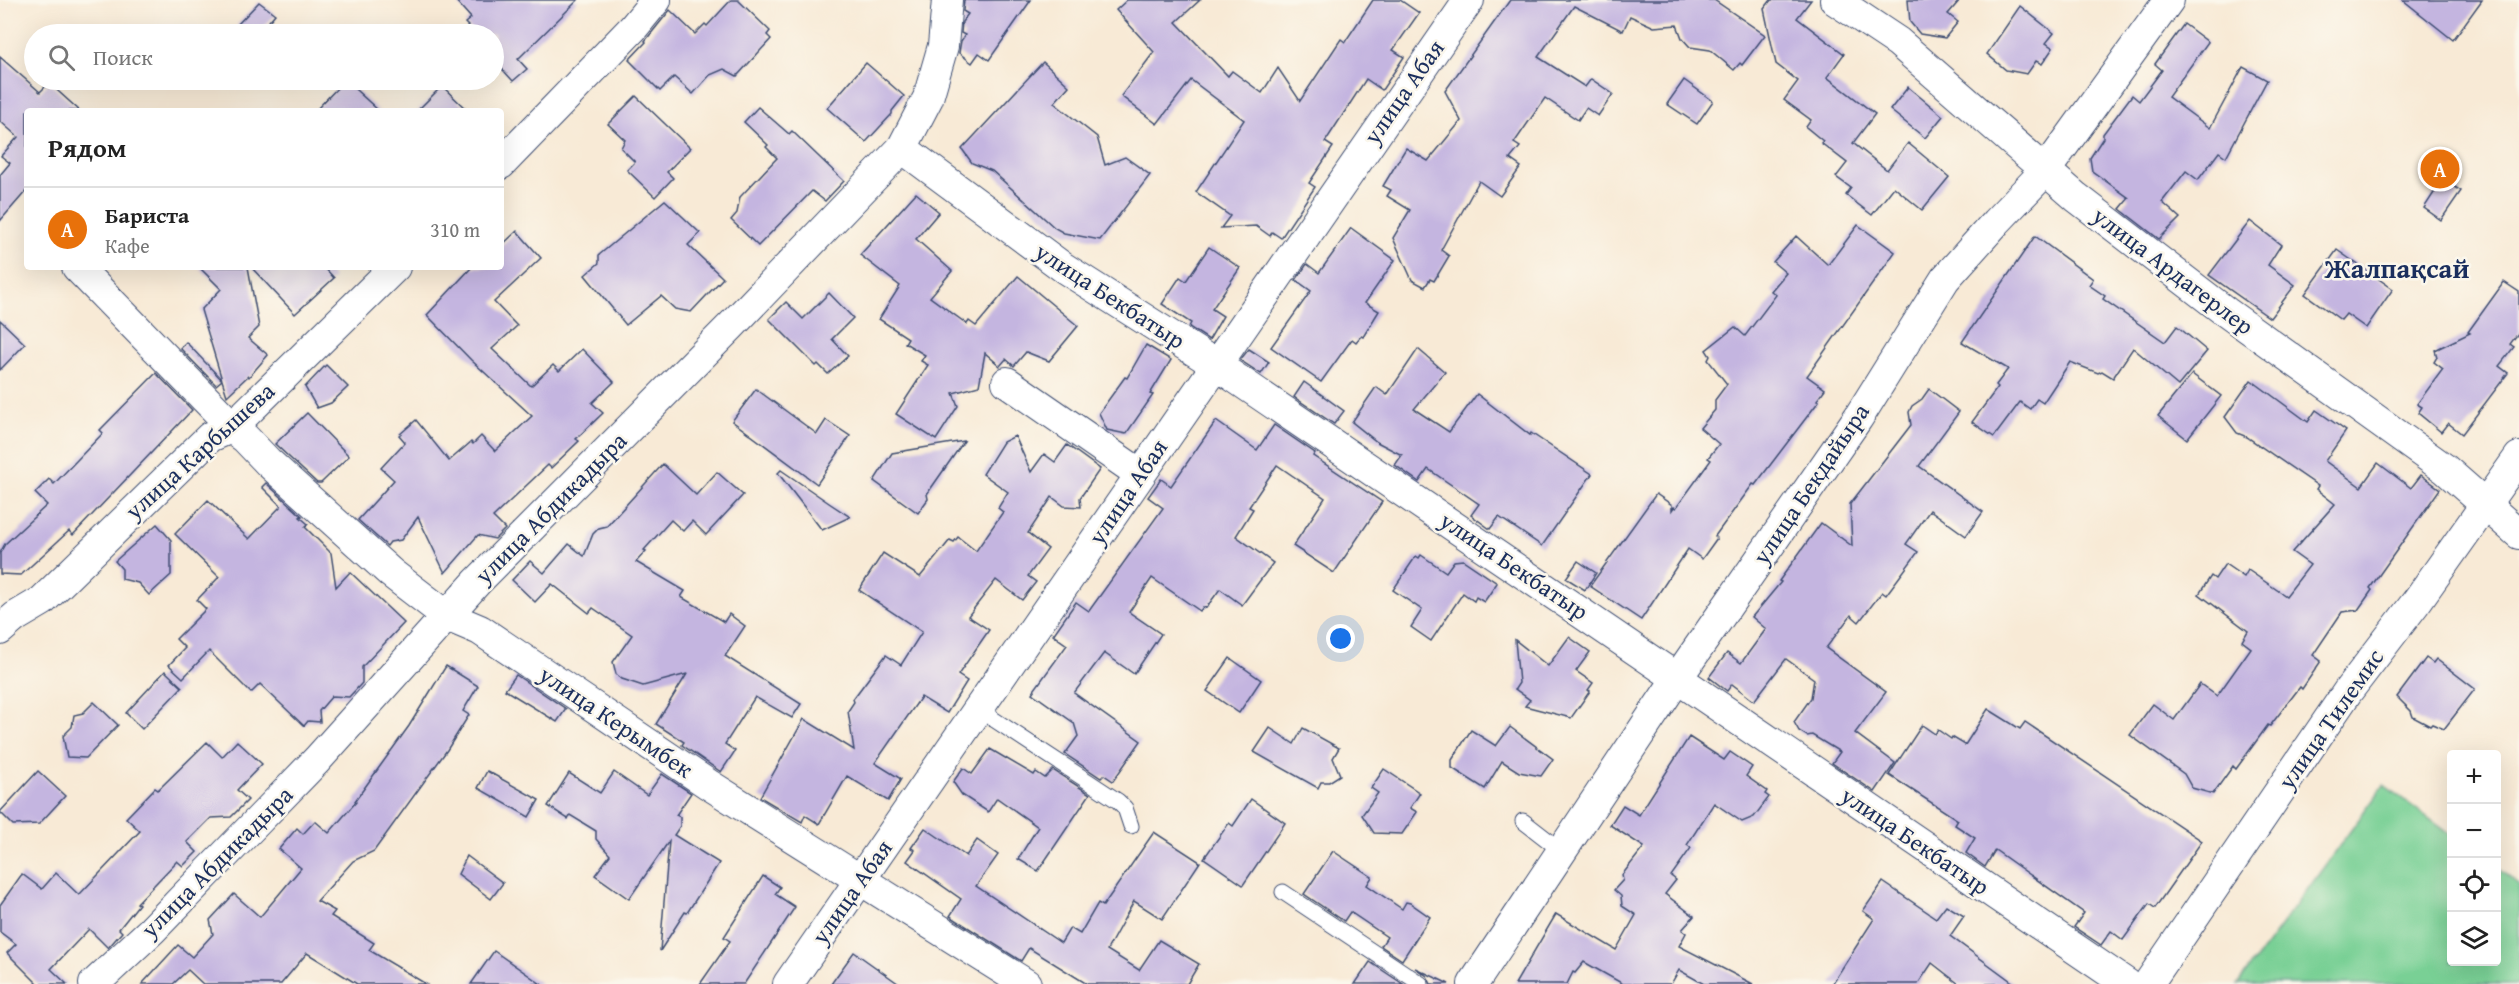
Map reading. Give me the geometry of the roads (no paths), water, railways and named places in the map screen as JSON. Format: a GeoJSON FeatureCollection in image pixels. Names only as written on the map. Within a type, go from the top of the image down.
{"type":"FeatureCollection","features":[{"type":"Feature","properties":{"kind":"street"},"geometry":{"type":"LineString","coordinates":[[504,161],[625,36],[656,0]]}},
{"type":"Feature","properties":{"kind":"street","name":"улица Абдикадыра"},"geometry":{"type":"LineString","coordinates":[[94,984],[160,921],[317,760],[447,616],[902,148],[928,99],[943,46],[947,0]]}},
{"type":"Feature","properties":{"kind":"street","name":"улица Абая"},"geometry":{"type":"LineString","coordinates":[[788,984],[1468,0]]}},
{"type":"Feature","properties":{"kind":"street","name":"улица Ардагерлер"},"geometry":{"type":"LineString","coordinates":[[1835,0],[1898,42],[2076,197],[2226,312],[2445,469],[2519,534]]}},
{"type":"Feature","properties":{"kind":"street","name":"улица Бекдайыра"},"geometry":{"type":"LineString","coordinates":[[1473,984],[1678,677],[1858,418],[1945,279],[2046,170],[2169,0]]}},
{"type":"Feature","properties":{"kind":"street","name":"улица Бекбатыр"},"geometry":{"type":"LineString","coordinates":[[902,148],[1064,268],[1215,364],[1678,677],[1870,812],[2127,984]]}},
{"type":"Feature","properties":{"kind":"street","name":"улица Керымбек"},"geometry":{"type":"LineString","coordinates":[[80,270],[223,417],[231,428],[245,438],[268,462],[391,573],[447,616],[480,630],[708,784],[1026,984]]}},
{"type":"Feature","properties":{"kind":"street","name":"улица Карбышева"},"geometry":{"type":"LineString","coordinates":[[0,630],[15,617],[42,601],[210,437],[231,428],[392,270]]}},
{"type":"Feature","properties":{"kind":"street"},"geometry":{"type":"LineString","coordinates":[[1007,382],[1140,474]]}},
{"type":"Feature","properties":{"kind":"street","name":"улица Тилемис"},"geometry":{"type":"LineString","coordinates":[[2148,984],[2348,691],[2417,600],[2519,457]]}},
{"type":"Feature","properties":{"kind":"lane"},"geometry":{"type":"LineString","coordinates":[[978,709],[1118,801],[1125,808],[1131,826]]}},
{"type":"Feature","properties":{"kind":"lane"},"geometry":{"type":"LineString","coordinates":[[1523,821],[1563,852]]}},
{"type":"Feature","properties":{"kind":"lane"},"geometry":{"type":"LineString","coordinates":[[1283,892],[1421,984]]}},
{"type":"Feature","properties":{"kind":"place","name":"Бариста"},"geometry":{"type":"Point","coordinates":[2440,169]}},
{"type":"Feature","properties":{"kind":"district","name":"Жалпақсай"},"geometry":{"type":"Point","coordinates":[2397,269]}}]}
